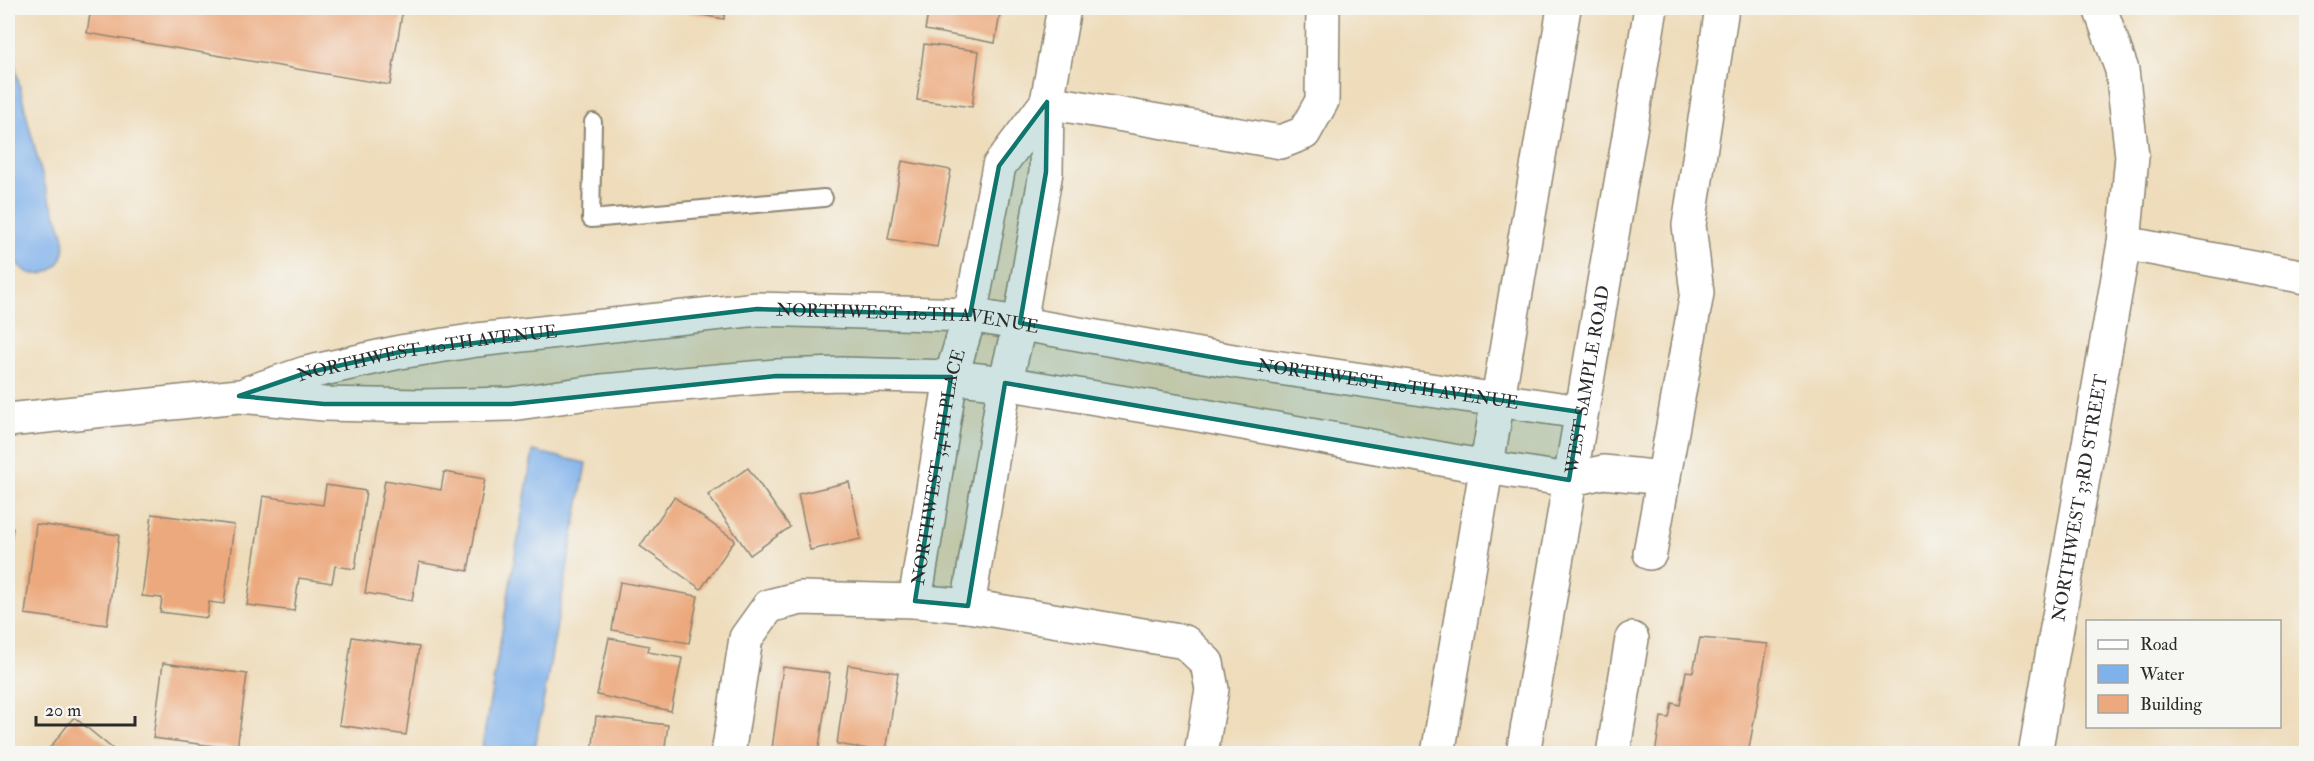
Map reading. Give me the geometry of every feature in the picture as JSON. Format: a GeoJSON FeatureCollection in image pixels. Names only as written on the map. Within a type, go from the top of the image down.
{"type":"FeatureCollection","features":[{"type":"Feature","properties":{"kind":"street","name":"NORTHWEST 34TH PLACE"},"geometry":{"type":"LineString","coordinates":[[968,606],[1005,383],[1020,323],[1046,172],[1047,102],[1064,8]]}},
{"type":"Feature","properties":{"kind":"street"},"geometry":{"type":"LineString","coordinates":[[1047,102],[1281,142],[1304,133],[1322,101],[1323,8]]}},
{"type":"Feature","properties":{"kind":"street"},"geometry":{"type":"LineString","coordinates":[[1438,753],[1564,8]]}},
{"type":"Feature","properties":{"kind":"street","name":"WEST SAMPLE ROAD"},"geometry":{"type":"LineString","coordinates":[[1523,753],[1651,8]]}},
{"type":"Feature","properties":{"kind":"street"},"geometry":{"type":"LineString","coordinates":[[1650,553],[1697,293],[1689,225],[1722,8]]}},
{"type":"Feature","properties":{"kind":"street","name":"NORTHWEST 33RD STREET"},"geometry":{"type":"LineString","coordinates":[[2036,753],[2124,243],[2132,156],[2122,70],[2100,8]]}},
{"type":"Feature","properties":{"kind":"street","name":"NORTHWEST 34TH PLACE"},"geometry":{"type":"LineString","coordinates":[[915,601],[951,377],[970,315],[999,165],[1047,102]]}},
{"type":"Feature","properties":{"kind":"street"},"geometry":{"type":"LineString","coordinates":[[2124,243],[2307,277]]}},
{"type":"Feature","properties":{"kind":"street","name":"NORTHWEST 110TH AVENUE"},"geometry":{"type":"LineString","coordinates":[[239,396],[306,373],[400,352],[477,340],[733,311],[806,309],[970,315],[1239,362],[1580,412]]}},
{"type":"Feature","properties":{"kind":"street","name":"NORTHWEST 110TH AVENUE"},"geometry":{"type":"LineString","coordinates":[[8,420],[239,396],[324,404],[477,405],[511,404],[602,391],[776,376],[951,377],[1005,383],[1199,415],[1569,480]]}},
{"type":"Feature","properties":{"kind":"street"},"geometry":{"type":"LineString","coordinates":[[1569,480],[1603,472],[1664,478]]}},
{"type":"Feature","properties":{"kind":"street"},"geometry":{"type":"LineString","coordinates":[[728,753],[746,638],[769,606],[801,598],[915,601],[968,606],[1185,642],[1207,663],[1212,689],[1201,753]]}},
{"type":"Feature","properties":{"kind":"street"},"geometry":{"type":"LineString","coordinates":[[1613,753],[1632,639]]}},
{"type":"Feature","properties":{"kind":"lane"},"geometry":{"type":"LineString","coordinates":[[593,122],[591,219],[824,198]]}},
{"type":"Feature","properties":{"kind":"highlighted area"},"geometry":{"type":"Polygon","coordinates":[[[1047,102],[1046,172],[1020,323],[1239,362],[1580,412],[1569,480],[1005,383],[968,606],[915,601],[951,377],[776,376],[511,404],[324,404],[239,396],[306,373],[400,352],[757,309],[970,315],[999,166],[1047,102]]]}},
{"type":"Feature","properties":{"kind":"water"},"geometry":{"type":"Polygon","coordinates":[[[8,37],[41,173],[64,239],[61,259],[48,272],[39,274],[23,269],[16,261],[8,235],[8,37]]]}},
{"type":"Feature","properties":{"kind":"water"},"geometry":{"type":"Polygon","coordinates":[[[533,451],[586,463],[534,753],[481,753],[533,451]]]}},
{"type":"Feature","properties":{"kind":"building"},"geometry":{"type":"Polygon","coordinates":[[[91,8],[403,8],[390,85],[87,33],[91,8]]]}},
{"type":"Feature","properties":{"kind":"building"},"geometry":{"type":"Polygon","coordinates":[[[665,8],[725,8],[724,19],[665,8]]]}},
{"type":"Feature","properties":{"kind":"building"},"geometry":{"type":"Polygon","coordinates":[[[756,8],[777,8],[777,12],[756,8]]]}},
{"type":"Feature","properties":{"kind":"building"},"geometry":{"type":"Polygon","coordinates":[[[929,8],[1001,8],[995,43],[925,30],[929,8]]]}},
{"type":"Feature","properties":{"kind":"building"},"geometry":{"type":"Polygon","coordinates":[[[924,44],[979,51],[972,107],[917,100],[924,44]]]}},
{"type":"Feature","properties":{"kind":"building"},"geometry":{"type":"Polygon","coordinates":[[[902,161],[951,170],[937,247],[888,239],[902,161]]]}},
{"type":"Feature","properties":{"kind":"building"},"geometry":{"type":"Polygon","coordinates":[[[748,468],[790,527],[750,555],[708,495],[748,468]]]}},
{"type":"Feature","properties":{"kind":"building"},"geometry":{"type":"Polygon","coordinates":[[[444,472],[485,479],[468,571],[419,562],[412,601],[365,593],[385,480],[441,490],[444,472]]]}},
{"type":"Feature","properties":{"kind":"building"},"geometry":{"type":"Polygon","coordinates":[[[849,482],[861,539],[810,550],[798,494],[849,482]]]}},
{"type":"Feature","properties":{"kind":"building"},"geometry":{"type":"Polygon","coordinates":[[[326,485],[366,491],[355,569],[335,566],[332,583],[299,578],[294,611],[247,605],[263,496],[323,505],[326,485]]]}},
{"type":"Feature","properties":{"kind":"building"},"geometry":{"type":"Polygon","coordinates":[[[674,497],[735,540],[701,589],[640,546],[674,497]]]}},
{"type":"Feature","properties":{"kind":"building"},"geometry":{"type":"Polygon","coordinates":[[[152,514],[234,525],[224,604],[209,602],[207,618],[160,612],[162,598],[142,596],[152,514]]]}},
{"type":"Feature","properties":{"kind":"building"},"geometry":{"type":"Polygon","coordinates":[[[36,524],[119,535],[107,625],[25,614],[36,524]]]}},
{"type":"Feature","properties":{"kind":"building"},"geometry":{"type":"Polygon","coordinates":[[[8,527],[13,528],[9,555],[8,555],[8,527]]]}},
{"type":"Feature","properties":{"kind":"building"},"geometry":{"type":"Polygon","coordinates":[[[620,582],[698,596],[689,643],[612,630],[620,582]]]}},
{"type":"Feature","properties":{"kind":"building"},"geometry":{"type":"Polygon","coordinates":[[[352,637],[419,647],[406,735],[339,725],[352,637]]]}},
{"type":"Feature","properties":{"kind":"building"},"geometry":{"type":"Polygon","coordinates":[[[609,638],[649,646],[648,652],[682,658],[671,711],[597,695],[609,638]]]}},
{"type":"Feature","properties":{"kind":"building"},"geometry":{"type":"Polygon","coordinates":[[[1700,638],[1768,644],[1748,754],[1655,754],[1661,717],[1669,718],[1672,703],[1680,705],[1686,671],[1693,672],[1700,638]]]}},
{"type":"Feature","properties":{"kind":"building"},"geometry":{"type":"Polygon","coordinates":[[[163,663],[247,674],[237,749],[153,738],[163,663]]]}},
{"type":"Feature","properties":{"kind":"building"},"geometry":{"type":"Polygon","coordinates":[[[848,665],[898,673],[886,752],[837,744],[848,665]]]}},
{"type":"Feature","properties":{"kind":"building"},"geometry":{"type":"Polygon","coordinates":[[[783,667],[830,673],[818,754],[772,749],[783,667]]]}},
{"type":"Feature","properties":{"kind":"building"},"geometry":{"type":"Polygon","coordinates":[[[596,716],[668,725],[664,754],[592,754],[596,716]]]}},
{"type":"Feature","properties":{"kind":"building"},"geometry":{"type":"Polygon","coordinates":[[[74,717],[119,754],[45,754],[74,717]]]}}]}
